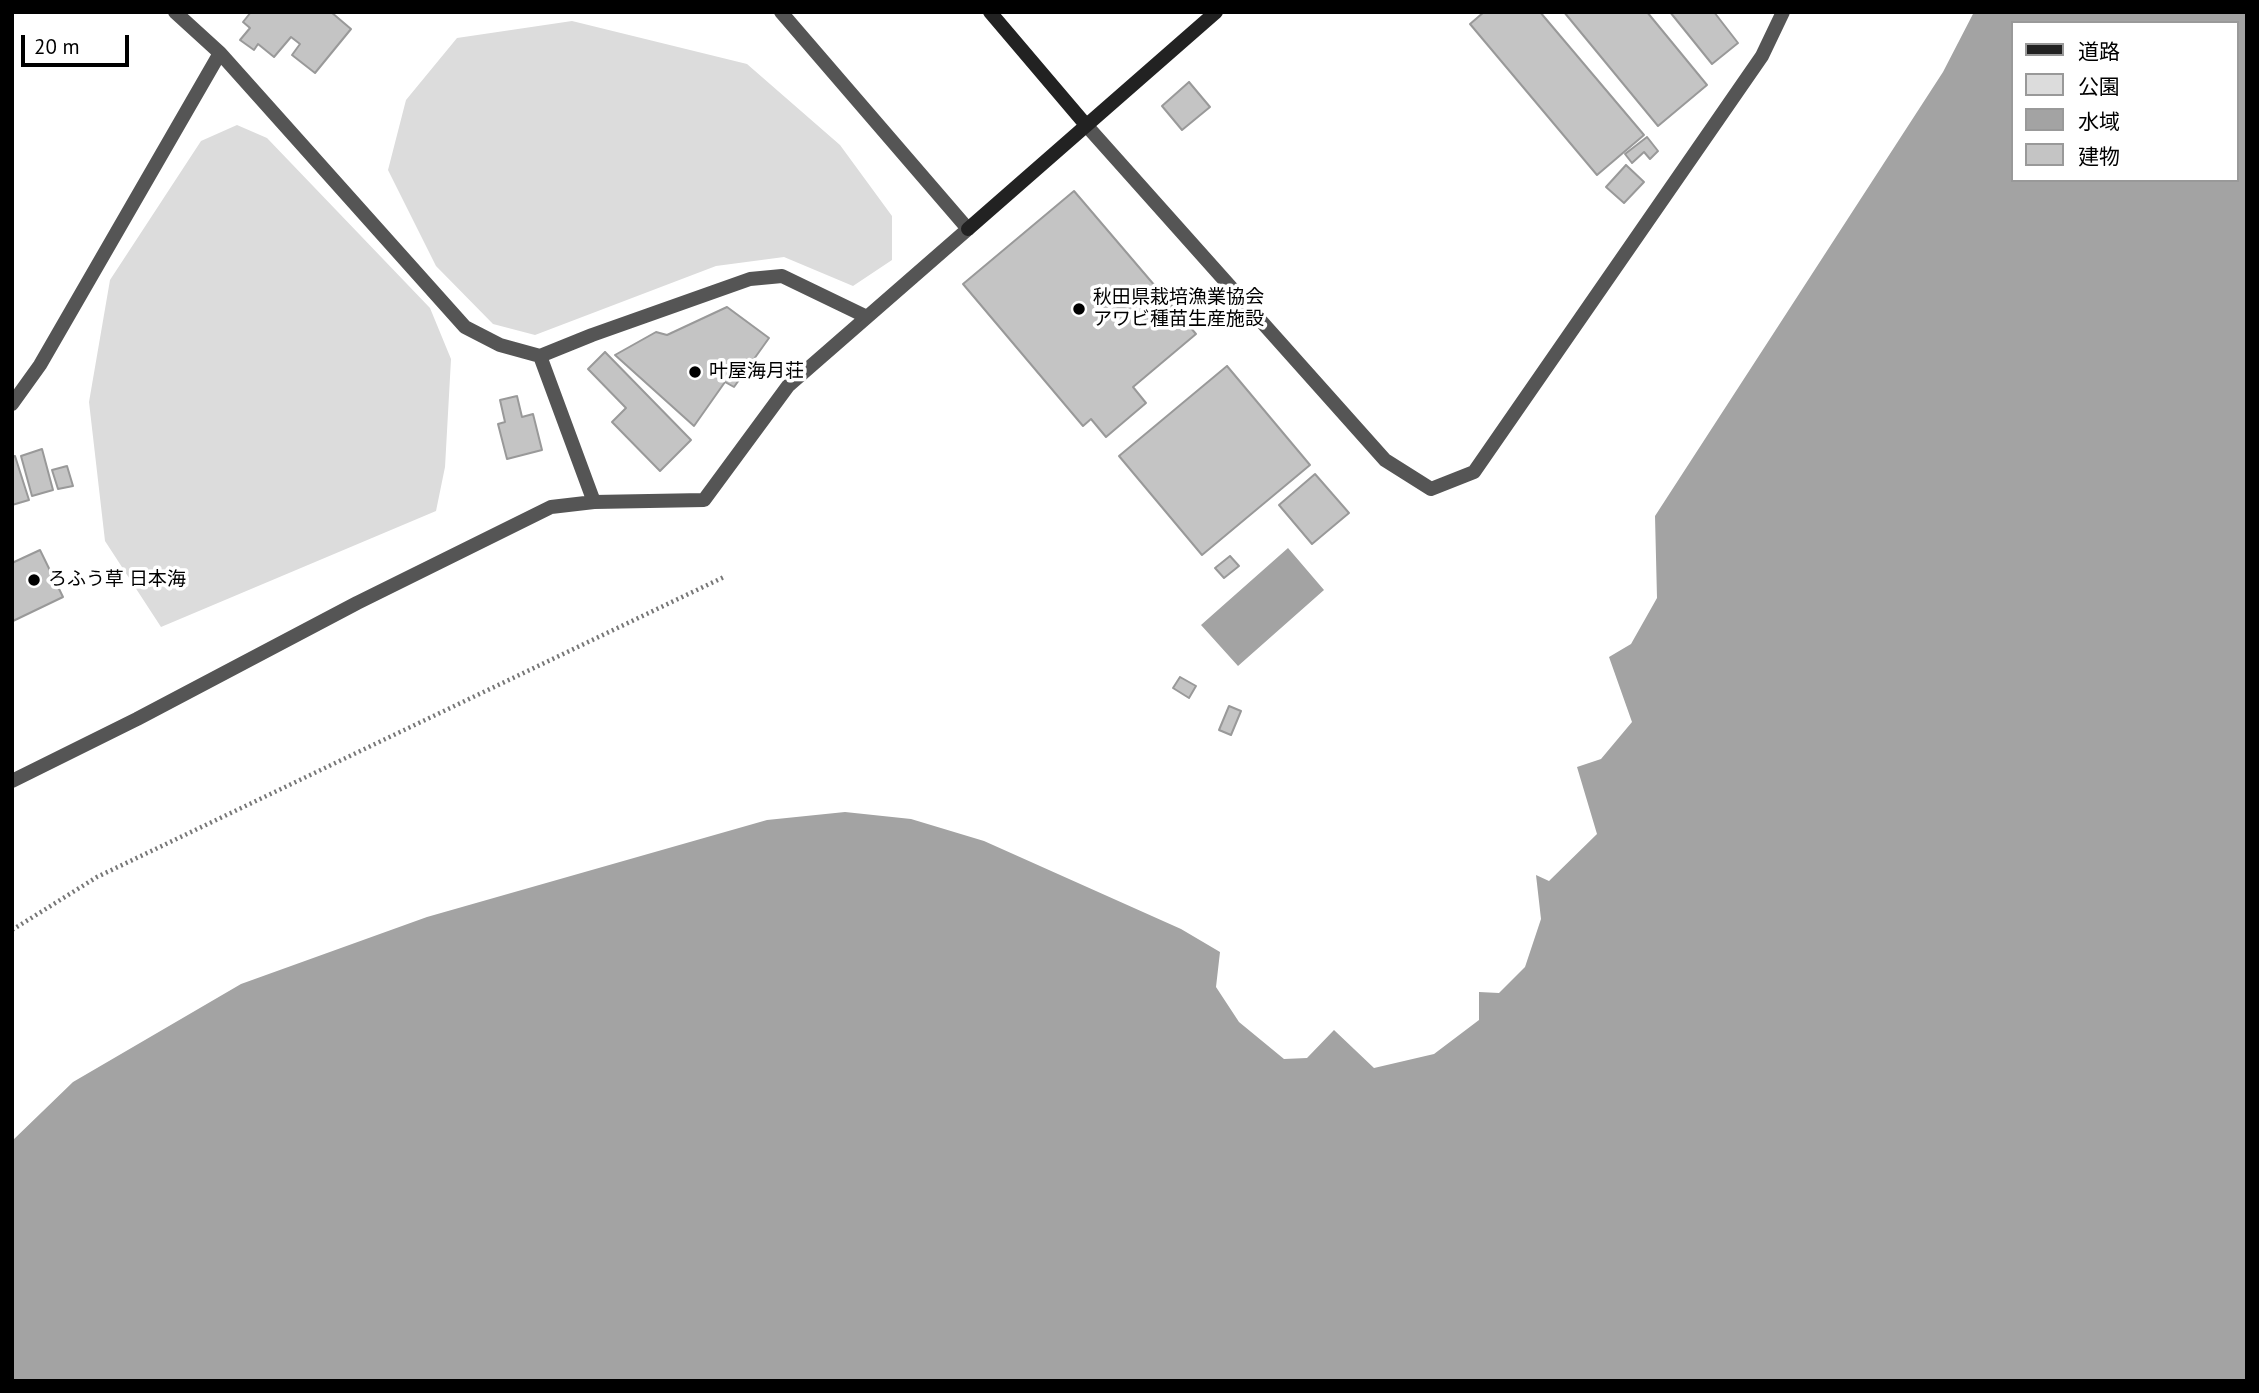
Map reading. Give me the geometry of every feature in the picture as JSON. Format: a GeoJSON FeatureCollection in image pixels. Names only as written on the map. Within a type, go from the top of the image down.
{"type":"FeatureCollection","features":[{"type":"Feature","properties":{"kind":"street"},"geometry":{"type":"LineString","coordinates":[[175,12],[220,53],[465,327],[500,345],[540,356],[750,279],[782,276],[867,317]]}},
{"type":"Feature","properties":{"kind":"street"},"geometry":{"type":"LineString","coordinates":[[781,12],[968,229]]}},
{"type":"Feature","properties":{"kind":"street"},"geometry":{"type":"LineString","coordinates":[[990,12],[1086,125],[1385,460],[1431,489],[1474,471],[1762,56],[1783,12]]}},
{"type":"Feature","properties":{"kind":"street"},"geometry":{"type":"LineString","coordinates":[[12,781],[137,719],[357,603],[551,507],[594,502],[704,500],[788,386],[1216,12]]}},
{"type":"Feature","properties":{"kind":"street"},"geometry":{"type":"LineString","coordinates":[[12,404],[40,365],[220,53]]}},
{"type":"Feature","properties":{"kind":"street"},"geometry":{"type":"LineString","coordinates":[[540,356],[594,502]]}},
{"type":"Feature","properties":{"kind":"path"},"geometry":{"type":"LineString","coordinates":[[12,930],[97,877],[724,577]]}},
{"type":"Feature","properties":{"kind":"green space"},"geometry":{"type":"Polygon","coordinates":[[[572,21],[747,64],[840,145],[892,216],[892,260],[853,286],[784,257],[716,266],[535,335],[493,324],[436,266],[388,170],[406,100],[457,38],[572,21]]]}},
{"type":"Feature","properties":{"kind":"green space"},"geometry":{"type":"Polygon","coordinates":[[[237,125],[267,138],[430,308],[451,359],[445,467],[436,511],[161,627],[105,541],[89,402],[110,280],[201,141],[237,125]]]}},
{"type":"Feature","properties":{"kind":"water"},"geometry":{"type":"Polygon","coordinates":[[[1974,12],[2247,12],[2247,1381],[12,1381],[12,1141],[73,1082],[241,984],[427,917],[767,820],[845,812],[911,819],[984,841],[1181,929],[1220,952],[1216,987],[1239,1022],[1284,1059],[1307,1058],[1334,1030],[1374,1068],[1434,1054],[1479,1020],[1479,992],[1499,993],[1525,967],[1541,919],[1536,875],[1549,881],[1597,834],[1577,767],[1601,759],[1632,722],[1609,657],[1631,644],[1657,598],[1655,516],[1943,72],[1974,12]]]}},
{"type":"Feature","properties":{"kind":"water"},"geometry":{"type":"Polygon","coordinates":[[[1288,548],[1324,590],[1238,666],[1201,625],[1288,548]]]}},
{"type":"Feature","properties":{"kind":"building"},"geometry":{"type":"Polygon","coordinates":[[[251,12],[331,12],[351,29],[315,73],[292,55],[300,44],[291,37],[274,57],[258,44],[254,50],[240,40],[250,28],[243,22],[251,12]]]}},
{"type":"Feature","properties":{"kind":"building"},"geometry":{"type":"Polygon","coordinates":[[[1484,12],[1540,12],[1644,135],[1597,175],[1470,24],[1484,12]]]}},
{"type":"Feature","properties":{"kind":"building"},"geometry":{"type":"Polygon","coordinates":[[[1564,12],[1647,12],[1707,85],[1658,126],[1564,12]]]}},
{"type":"Feature","properties":{"kind":"building"},"geometry":{"type":"Polygon","coordinates":[[[1670,12],[1714,12],[1738,43],[1712,64],[1670,12]]]}},
{"type":"Feature","properties":{"kind":"building"},"geometry":{"type":"Polygon","coordinates":[[[1189,82],[1210,107],[1182,130],[1162,106],[1189,82]]]}},
{"type":"Feature","properties":{"kind":"building"},"geometry":{"type":"Polygon","coordinates":[[[1647,137],[1658,151],[1650,159],[1644,152],[1632,163],[1625,154],[1647,137]]]}},
{"type":"Feature","properties":{"kind":"building"},"geometry":{"type":"Polygon","coordinates":[[[1626,165],[1644,182],[1624,203],[1606,187],[1626,165]]]}},
{"type":"Feature","properties":{"kind":"building","name":"秋田県栽培漁業協会 アワビ種苗生産施設"},"geometry":{"type":"Polygon","coordinates":[[[1074,191],[1196,334],[1133,387],[1146,403],[1106,437],[1091,419],[1083,426],[963,284],[1074,191]]]}},
{"type":"Feature","properties":{"kind":"building"},"geometry":{"type":"Polygon","coordinates":[[[727,307],[769,338],[734,387],[725,382],[694,426],[615,355],[656,332],[667,335],[727,307]]]}},
{"type":"Feature","properties":{"kind":"building"},"geometry":{"type":"Polygon","coordinates":[[[605,352],[691,440],[660,471],[612,422],[626,408],[588,369],[605,352]]]}},
{"type":"Feature","properties":{"kind":"building","name":"秋田県栽培漁業協会 アワビ種苗生産施設"},"geometry":{"type":"Polygon","coordinates":[[[1227,366],[1310,465],[1202,555],[1119,456],[1227,366]]]}},
{"type":"Feature","properties":{"kind":"building"},"geometry":{"type":"Polygon","coordinates":[[[517,396],[522,417],[533,414],[542,450],[507,459],[498,424],[505,422],[500,400],[517,396]]]}},
{"type":"Feature","properties":{"kind":"building"},"geometry":{"type":"Polygon","coordinates":[[[42,449],[53,490],[32,496],[21,456],[42,449]]]}},
{"type":"Feature","properties":{"kind":"building"},"geometry":{"type":"Polygon","coordinates":[[[15,456],[29,500],[12,505],[12,457],[15,456]]]}},
{"type":"Feature","properties":{"kind":"building"},"geometry":{"type":"Polygon","coordinates":[[[67,466],[73,486],[58,489],[52,470],[67,466]]]}},
{"type":"Feature","properties":{"kind":"building"},"geometry":{"type":"Polygon","coordinates":[[[1315,474],[1349,513],[1312,544],[1279,505],[1315,474]]]}},
{"type":"Feature","properties":{"kind":"building","name":"ろふう草 日本海"},"geometry":{"type":"Polygon","coordinates":[[[40,550],[63,597],[13,621],[12,563],[40,550]]]}},
{"type":"Feature","properties":{"kind":"building"},"geometry":{"type":"Polygon","coordinates":[[[1230,556],[1239,566],[1224,578],[1215,568],[1230,556]]]}},
{"type":"Feature","properties":{"kind":"building"},"geometry":{"type":"Polygon","coordinates":[[[1180,677],[1196,686],[1189,698],[1173,688],[1180,677]]]}},
{"type":"Feature","properties":{"kind":"building"},"geometry":{"type":"Polygon","coordinates":[[[1229,706],[1241,711],[1231,735],[1219,730],[1229,706]]]}},
{"type":"Feature","properties":{"kind":"place","name":"秋田県栽培漁業協会 アワビ種苗生産施設"},"geometry":{"type":"Point","coordinates":[1079,309]}},
{"type":"Feature","properties":{"kind":"place","name":"叶屋海月荘"},"geometry":{"type":"Point","coordinates":[695,372]}},
{"type":"Feature","properties":{"kind":"place","name":"ろふう草 日本海"},"geometry":{"type":"Point","coordinates":[34,580]}}]}
